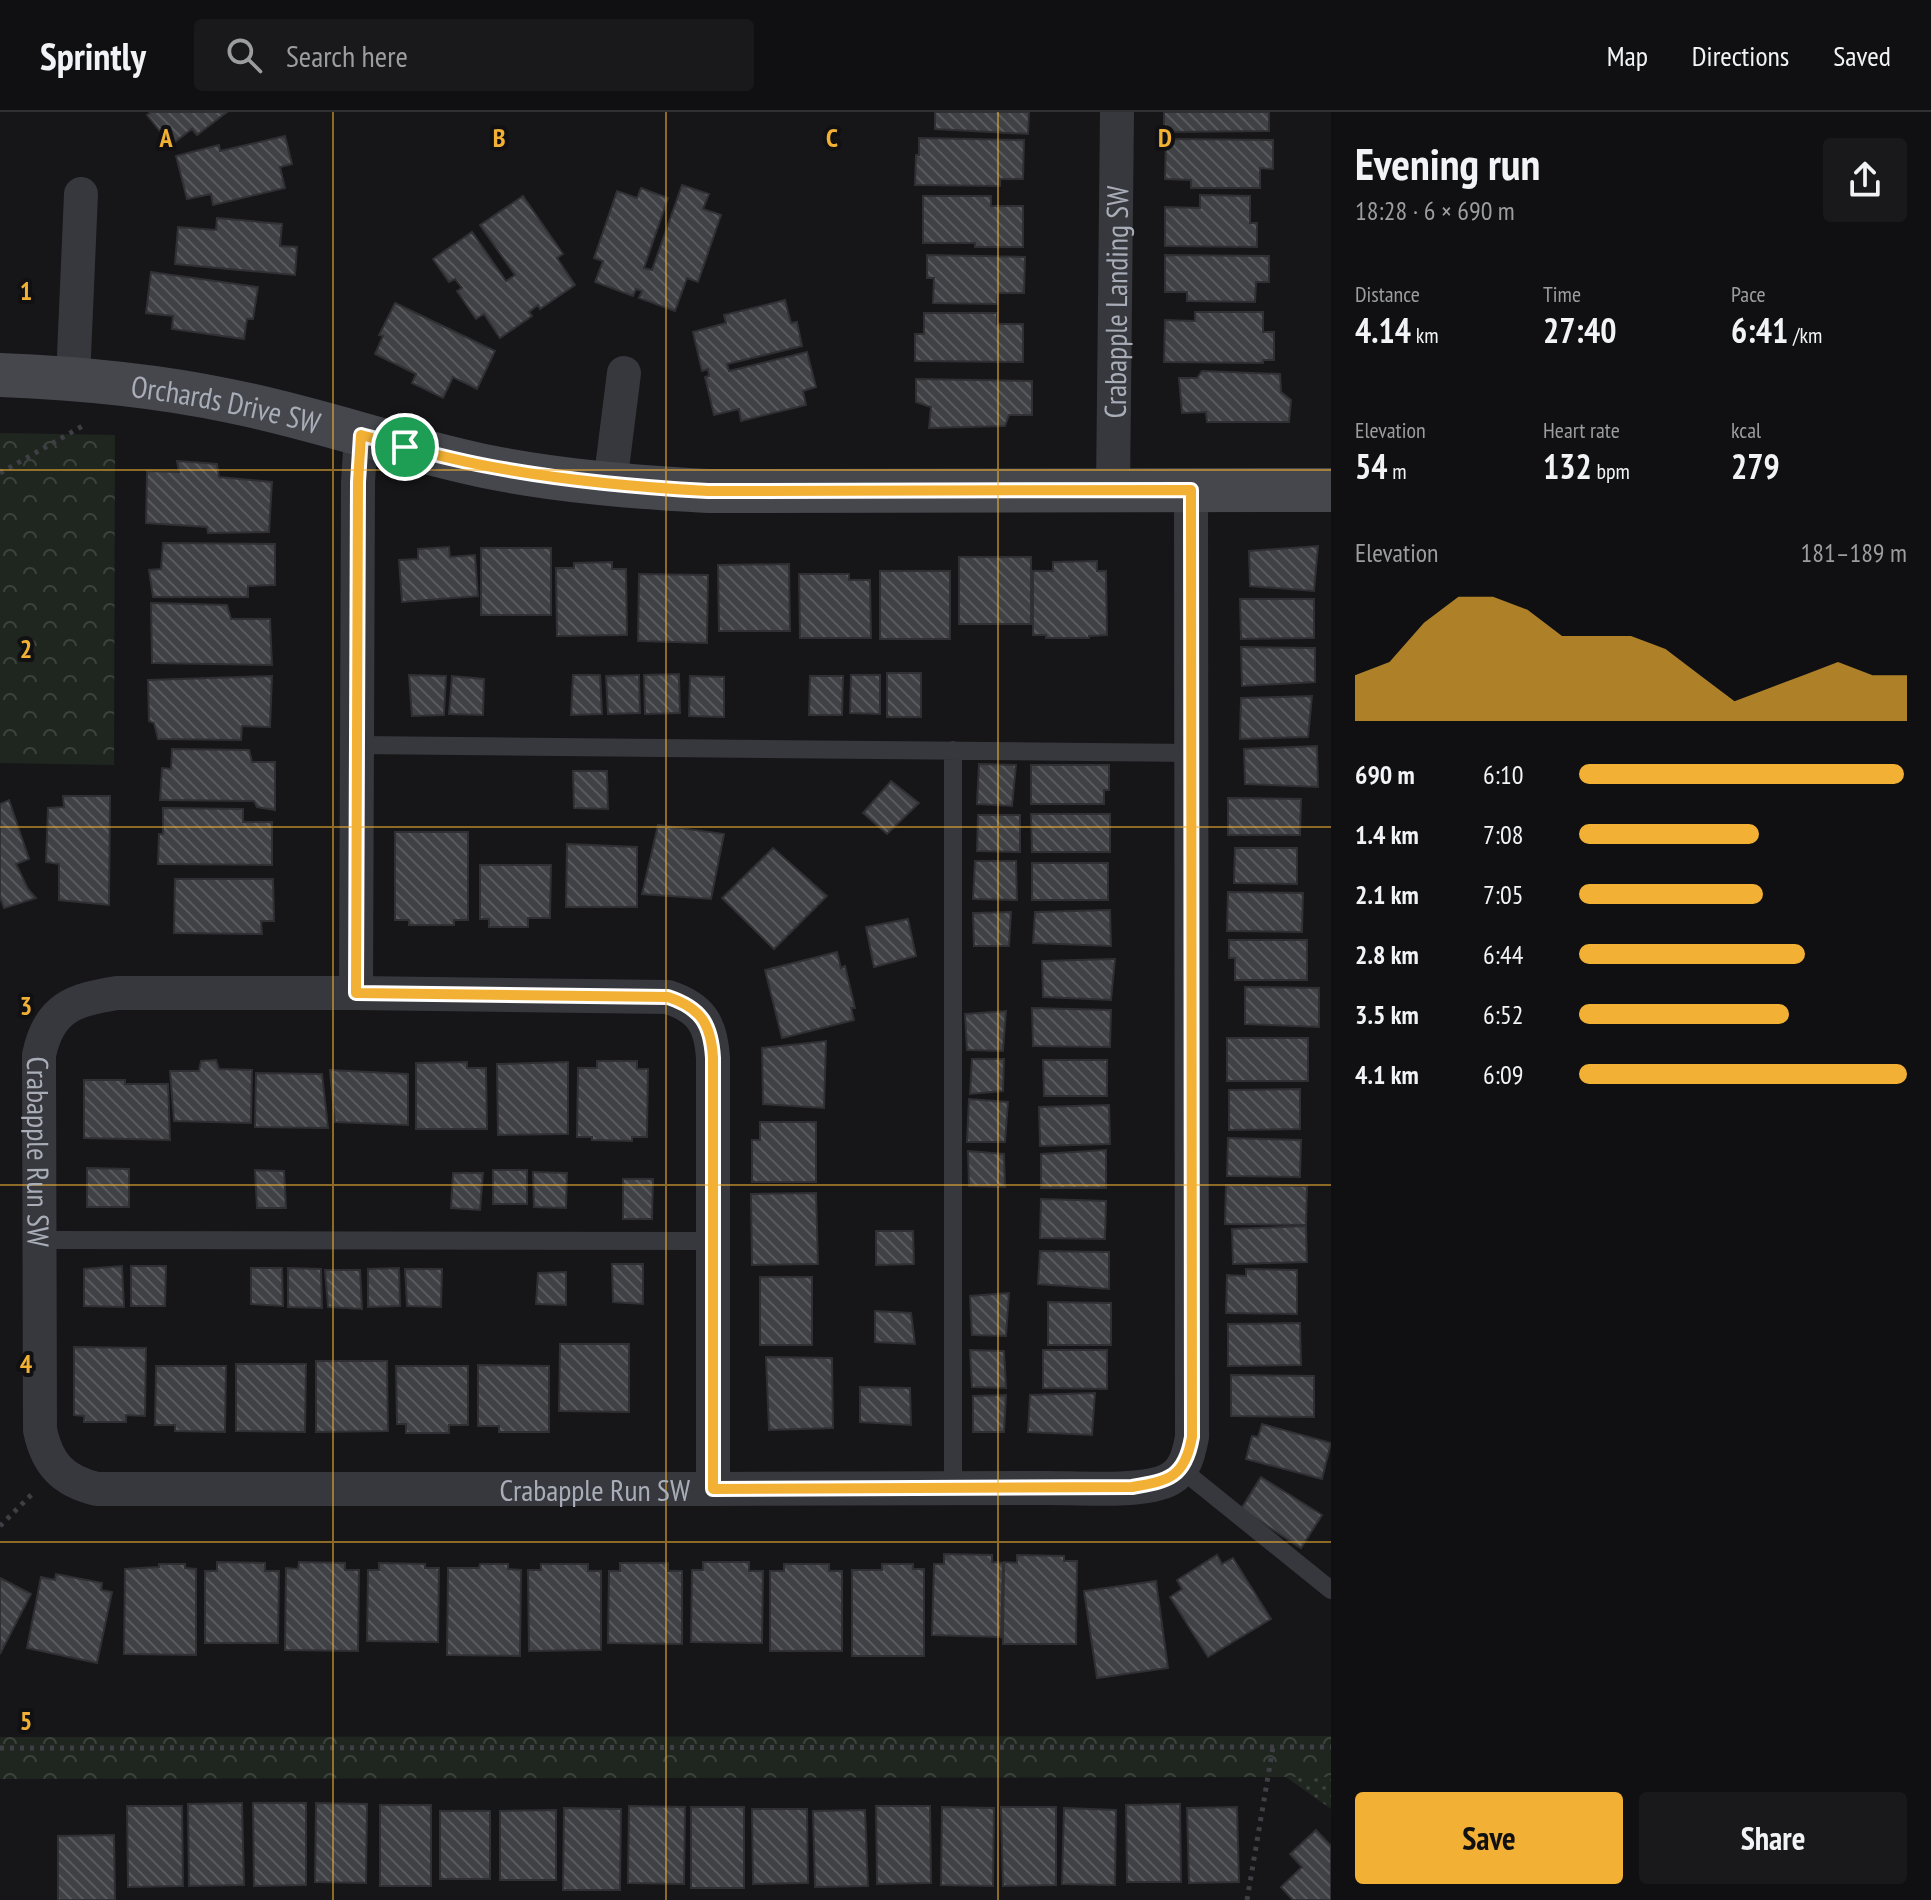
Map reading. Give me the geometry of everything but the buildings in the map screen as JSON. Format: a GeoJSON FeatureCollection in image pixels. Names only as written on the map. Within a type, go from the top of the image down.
{"type":"FeatureCollection","features":[{"type":"Feature","properties":{"kind":"street","name":"Crabapple Landing SW"},"geometry":{"type":"LineString","coordinates":[[1113,490],[1117,112]]}},
{"type":"Feature","properties":{"kind":"street"},"geometry":{"type":"LineString","coordinates":[[73,379],[81,194]]}},
{"type":"Feature","properties":{"kind":"street"},"geometry":{"type":"LineString","coordinates":[[610,484],[624,373]]}},
{"type":"Feature","properties":{"kind":"street","name":"Orchards Drive SW"},"geometry":{"type":"LineString","coordinates":[[0,375],[154,387],[231,401],[484,466],[610,484],[708,491],[1331,490]]}},
{"type":"Feature","properties":{"kind":"street"},"geometry":{"type":"LineString","coordinates":[[356,993],[358,482],[361,435]]}},
{"type":"Feature","properties":{"kind":"street"},"geometry":{"type":"LineString","coordinates":[[1181,1469],[1189,1455],[1192,1437],[1191,490]]}},
{"type":"Feature","properties":{"kind":"street","name":"Crabapple Run SW"},"geometry":{"type":"LineString","coordinates":[[713,1489],[712,1042],[697,1011],[668,997],[117,993],[85,998],[66,1007],[52,1022],[42,1039],[39,1055],[40,1430],[43,1447],[58,1469],[81,1485],[97,1489],[713,1489],[953,1489],[1132,1487],[1170,1479],[1181,1469]]}},
{"type":"Feature","properties":{"kind":"lane"},"geometry":{"type":"LineString","coordinates":[[357,745],[1192,753]]}},
{"type":"Feature","properties":{"kind":"lane"},"geometry":{"type":"LineString","coordinates":[[953,750],[953,1489]]}},
{"type":"Feature","properties":{"kind":"lane"},"geometry":{"type":"LineString","coordinates":[[41,1240],[713,1241]]}},
{"type":"Feature","properties":{"kind":"lane"},"geometry":{"type":"LineString","coordinates":[[1181,1469],[1331,1590]]}},
{"type":"Feature","properties":{"kind":"path"},"geometry":{"type":"LineString","coordinates":[[0,473],[86,424]]}},
{"type":"Feature","properties":{"kind":"path"},"geometry":{"type":"LineString","coordinates":[[0,1526],[58,1469]]}},
{"type":"Feature","properties":{"kind":"path"},"geometry":{"type":"LineString","coordinates":[[1247,1900],[1273,1747]]}},
{"type":"Feature","properties":{"kind":"path"},"geometry":{"type":"LineString","coordinates":[[0,1748],[1331,1747]]}},
{"type":"Feature","properties":{"kind":"green space"},"geometry":{"type":"Polygon","coordinates":[[[0,433],[115,435],[114,765],[0,763],[0,433]]]}},
{"type":"Feature","properties":{"kind":"green space"},"geometry":{"type":"Polygon","coordinates":[[[1331,1736],[1331,1777],[0,1779],[0,1737],[1331,1736]]]}},
{"type":"Feature","properties":{"kind":"green space"},"geometry":{"type":"Polygon","coordinates":[[[1286,1777],[1331,1777],[1331,1809],[1286,1777]]]}},
{"type":"Feature","properties":{"kind":"route"},"geometry":{"type":"LineString","coordinates":[[361,435],[405,447],[537,475],[708,491],[1191,490],[1192,1437],[1189,1455],[1181,1469],[1170,1479],[1132,1487],[713,1489],[713,1058],[707,1027],[697,1011],[668,997],[356,993],[358,482],[361,435]]}}]}
